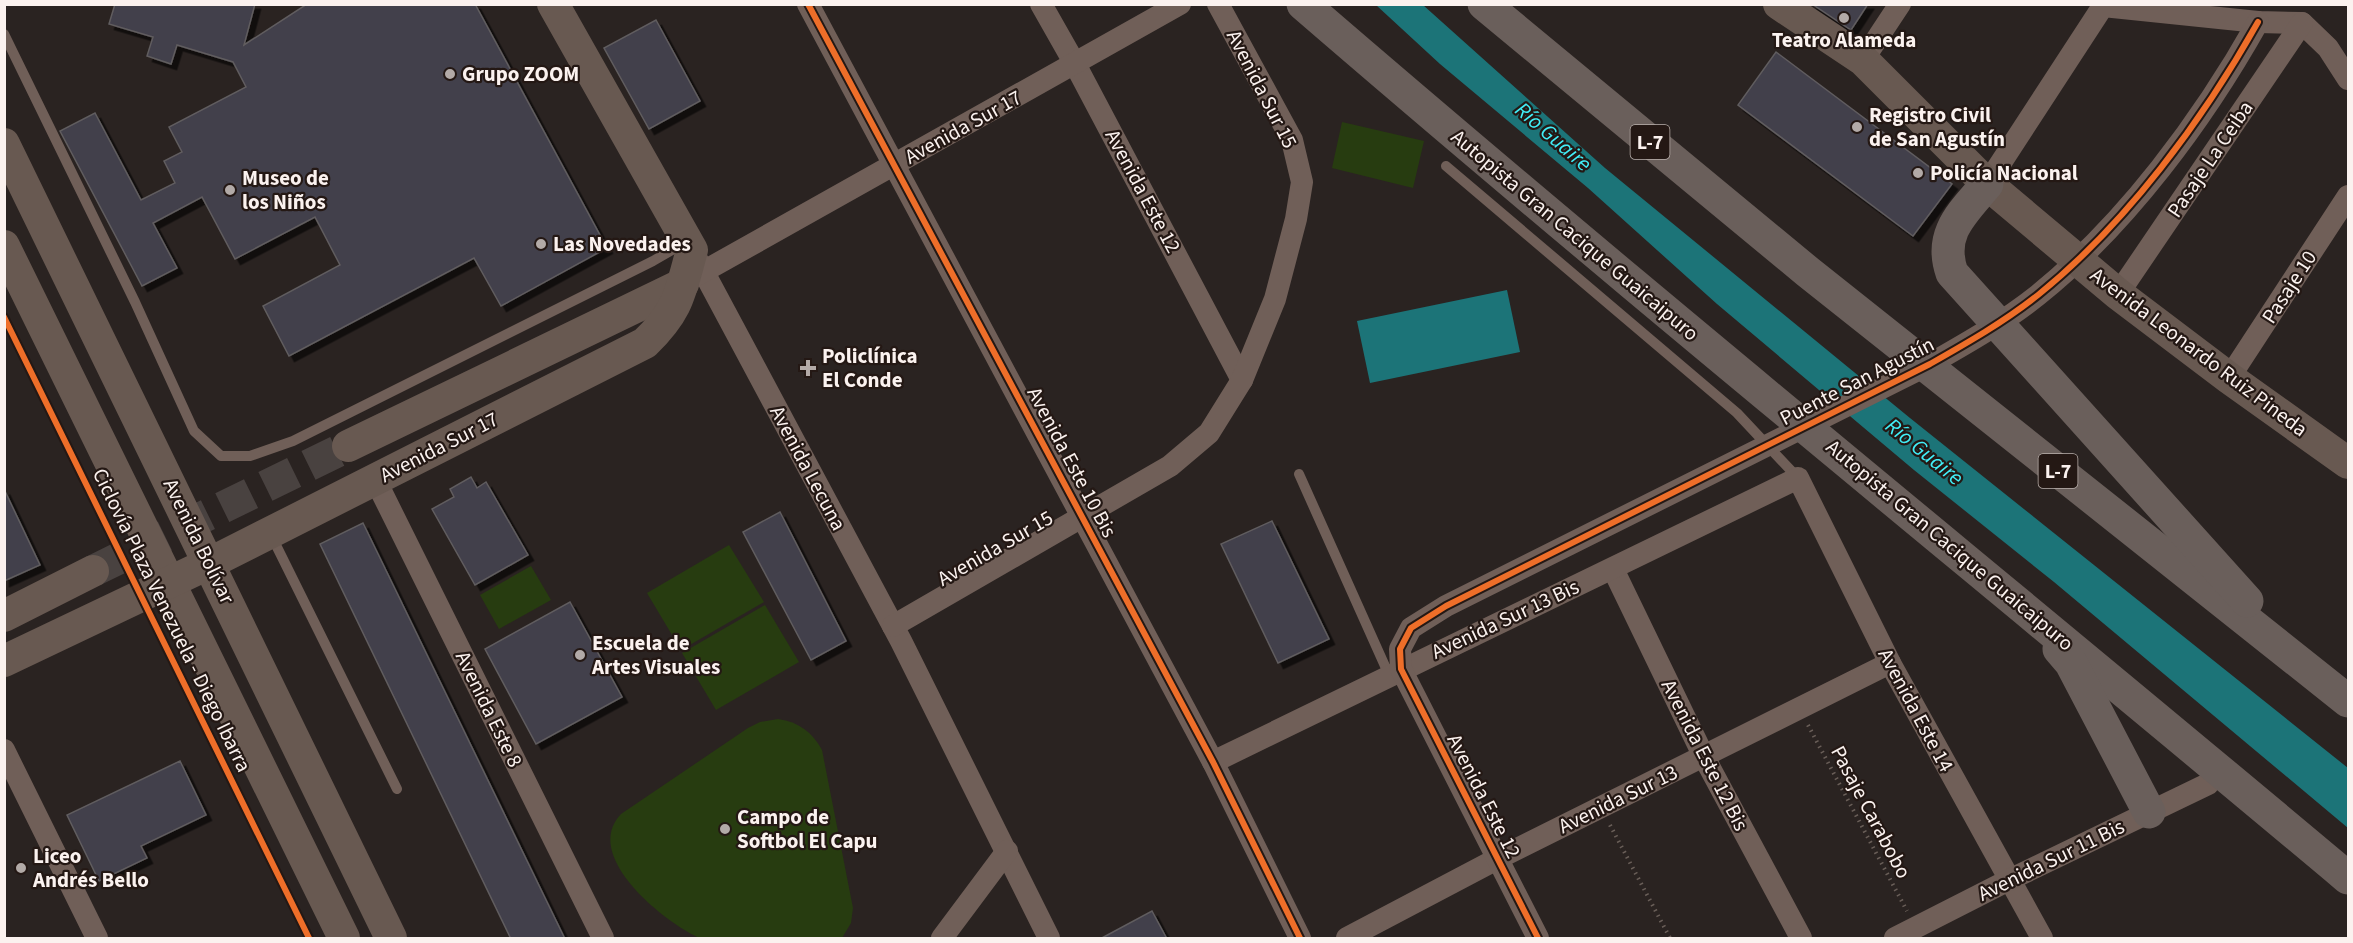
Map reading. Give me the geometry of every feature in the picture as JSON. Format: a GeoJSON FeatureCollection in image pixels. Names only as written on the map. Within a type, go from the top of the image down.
{"type":"FeatureCollection","features":[{"type":"Feature","properties":{"kind":"highway"},"geometry":{"type":"LineString","coordinates":[[1281,4],[1340,53],[1514,186]]}},
{"type":"Feature","properties":{"kind":"highway","name":"Autopista Gran Cacique Guaicaipuro"},"geometry":{"type":"LineString","coordinates":[[1303,4],[1514,186],[2017,600],[2349,878]]}},
{"type":"Feature","properties":{"kind":"highway","name":"L-7"},"geometry":{"type":"LineString","coordinates":[[1487,7],[1808,273],[2308,670],[2349,700]]}},
{"type":"Feature","properties":{"kind":"highway"},"geometry":{"type":"LineString","coordinates":[[1987,184],[1949,233],[1947,260],[1953,273],[2308,670]]}},
{"type":"Feature","properties":{"kind":"highway"},"geometry":{"type":"LineString","coordinates":[[2017,600],[2071,663],[2149,812]]}},
{"type":"Feature","properties":{"kind":"main road","name":"Avenida Lecuna"},"geometry":{"type":"LineString","coordinates":[[553,4],[692,261]]}},
{"type":"Feature","properties":{"kind":"main road","name":"Avenida Leonardo Ruiz Pineda"},"geometry":{"type":"LineString","coordinates":[[1779,4],[1863,60],[1987,184],[2118,294],[2229,378],[2349,463]]}},
{"type":"Feature","properties":{"kind":"main road","name":"Avenida Bolívar"},"geometry":{"type":"LineString","coordinates":[[4,144],[210,563],[391,939]]}},
{"type":"Feature","properties":{"kind":"main road","name":"Avenida Bolívar"},"geometry":{"type":"LineString","coordinates":[[4,246],[344,939]]}},
{"type":"Feature","properties":{"kind":"main road","name":"Avenida Sur 17"},"geometry":{"type":"LineString","coordinates":[[348,446],[650,301],[692,261]]}},
{"type":"Feature","properties":{"kind":"main road","name":"Avenida Sur 17"},"geometry":{"type":"LineString","coordinates":[[4,661],[210,563],[645,343],[665,323],[676,305],[692,261]]}},
{"type":"Feature","properties":{"kind":"main road"},"geometry":{"type":"LineString","coordinates":[[645,343],[650,301]]}},
{"type":"Feature","properties":{"kind":"main road"},"geometry":{"type":"LineString","coordinates":[[4,616],[93,571]]}},
{"type":"Feature","properties":{"kind":"street","name":"Avenida Este 10 Bis"},"geometry":{"type":"LineString","coordinates":[[808,4],[1213,762],[1300,939]]}},
{"type":"Feature","properties":{"kind":"street","name":"Avenida Este 12"},"geometry":{"type":"LineString","coordinates":[[1041,4],[1242,380]]}},
{"type":"Feature","properties":{"kind":"street","name":"Avenida Sur 17"},"geometry":{"type":"LineString","coordinates":[[692,261],[895,164],[1180,4]]}},
{"type":"Feature","properties":{"kind":"street","name":"Avenida Sur 15"},"geometry":{"type":"LineString","coordinates":[[893,626],[1170,466],[1209,433],[1242,380],[1275,299],[1296,219],[1302,182],[1292,141],[1218,4]]}},
{"type":"Feature","properties":{"kind":"street"},"geometry":{"type":"LineString","coordinates":[[1863,60],[1900,4]]}},
{"type":"Feature","properties":{"kind":"street"},"geometry":{"type":"LineString","coordinates":[[1987,184],[2103,6],[2258,22],[2302,23],[2328,48],[2349,79]]}},
{"type":"Feature","properties":{"kind":"street","name":"Puente San Agustín"},"geometry":{"type":"LineString","coordinates":[[1395,672],[1400,649],[1411,628],[1446,606],[1930,364],[1984,334],[2037,295],[2082,256],[2153,177],[2229,73],[2258,22]]}},
{"type":"Feature","properties":{"kind":"street","name":"Pasaje La Ceiba"},"geometry":{"type":"LineString","coordinates":[[2118,294],[2302,23]]}},
{"type":"Feature","properties":{"kind":"street","name":"Pasaje 10"},"geometry":{"type":"LineString","coordinates":[[2229,378],[2349,196]]}},
{"type":"Feature","properties":{"kind":"street","name":"Avenida Lecuna"},"geometry":{"type":"LineString","coordinates":[[692,261],[893,626],[1049,939]]}},
{"type":"Feature","properties":{"kind":"street","name":"Avenida Sur 13 Bis"},"geometry":{"type":"LineString","coordinates":[[1213,762],[1798,478]]}},
{"type":"Feature","properties":{"kind":"street","name":"Avenida Este 14"},"geometry":{"type":"LineString","coordinates":[[1798,478],[1890,663],[2042,939]]}},
{"type":"Feature","properties":{"kind":"street","name":"Avenida Este 8"},"geometry":{"type":"LineString","coordinates":[[375,479],[603,939]]}},
{"type":"Feature","properties":{"kind":"street","name":"Avenida Este 12 Bis"},"geometry":{"type":"LineString","coordinates":[[1612,569],[1704,757],[1801,939]]}},
{"type":"Feature","properties":{"kind":"street","name":"Avenida Sur 13"},"geometry":{"type":"LineString","coordinates":[[1347,939],[1497,859],[1890,663]]}},
{"type":"Feature","properties":{"kind":"street","name":"Avenida Este 12"},"geometry":{"type":"LineString","coordinates":[[1395,672],[1538,939]]}},
{"type":"Feature","properties":{"kind":"street"},"geometry":{"type":"LineString","coordinates":[[4,750],[97,939]]}},
{"type":"Feature","properties":{"kind":"street","name":"Avenida Sur 11 Bis"},"geometry":{"type":"LineString","coordinates":[[1895,939],[2009,880],[2208,784]]}},
{"type":"Feature","properties":{"kind":"street"},"geometry":{"type":"LineString","coordinates":[[942,939],[1007,851]]}},
{"type":"Feature","properties":{"kind":"lane"},"geometry":{"type":"LineString","coordinates":[[4,34],[135,302],[194,431],[221,456],[250,456],[293,441],[653,261],[692,261]]}},
{"type":"Feature","properties":{"kind":"lane"},"geometry":{"type":"LineString","coordinates":[[1446,166],[1737,412],[1798,478]]}},
{"type":"Feature","properties":{"kind":"lane"},"geometry":{"type":"LineString","coordinates":[[1299,474],[1395,672]]}},
{"type":"Feature","properties":{"kind":"lane"},"geometry":{"type":"LineString","coordinates":[[269,532],[398,789]]}},
{"type":"Feature","properties":{"kind":"path"},"geometry":{"type":"LineString","coordinates":[[1601,808],[1670,939]]}},
{"type":"Feature","properties":{"kind":"green space"},"geometry":{"type":"Polygon","coordinates":[[[1342,122],[1424,141],[1413,188],[1332,168],[1342,122]]]}},
{"type":"Feature","properties":{"kind":"green space"},"geometry":{"type":"Polygon","coordinates":[[[729,545],[764,602],[681,650],[647,593],[729,545]]]}},
{"type":"Feature","properties":{"kind":"green space"},"geometry":{"type":"Polygon","coordinates":[[[531,566],[551,600],[499,629],[480,595],[531,566]]]}},
{"type":"Feature","properties":{"kind":"green space"},"geometry":{"type":"Polygon","coordinates":[[[765,605],[799,662],[716,710],[682,653],[765,605]]]}},
{"type":"Feature","properties":{"kind":"green space","name":"Campo de Softbol El Capu"},"geometry":{"type":"Polygon","coordinates":[[[778,719],[804,729],[822,750],[853,908],[851,923],[842,938],[699,938],[666,918],[632,886],[619,867],[611,849],[611,831],[621,814],[748,728],[760,722],[778,719]]]}},
{"type":"Feature","properties":{"kind":"water","name":"Río Guaire"},"geometry":{"type":"Polygon","coordinates":[[[1376,5],[1423,5],[1605,168],[1910,418],[2348,768],[2348,828],[2054,582],[1914,470],[1717,304],[1588,188],[1440,64],[1376,5]]]}},
{"type":"Feature","properties":{"kind":"water"},"geometry":{"type":"Polygon","coordinates":[[[1507,290],[1520,352],[1370,383],[1357,321],[1507,290]]]}},
{"type":"Feature","properties":{"kind":"building"},"geometry":{"type":"Polygon","coordinates":[[[115,4],[255,4],[244,45],[307,4],[475,4],[607,248],[501,306],[474,258],[289,356],[263,306],[340,265],[315,217],[235,259],[202,197],[153,223],[177,268],[142,286],[60,131],[95,113],[141,200],[175,183],[164,161],[182,152],[169,127],[246,87],[233,62],[177,45],[171,64],[147,56],[153,37],[109,24],[115,4]]]}},
{"type":"Feature","properties":{"kind":"building","name":"Teatro Alameda"},"geometry":{"type":"Polygon","coordinates":[[[1812,4],[1868,4],[1851,30],[1812,4]]]}},
{"type":"Feature","properties":{"kind":"building"},"geometry":{"type":"Polygon","coordinates":[[[656,20],[700,101],[649,129],[604,48],[656,20]]]}},
{"type":"Feature","properties":{"kind":"building"},"geometry":{"type":"Polygon","coordinates":[[[1776,52],[1952,184],[1913,236],[1738,105],[1776,52]]]}},
{"type":"Feature","properties":{"kind":"building"},"geometry":{"type":"Polygon","coordinates":[[[471,477],[477,488],[486,482],[528,555],[475,585],[432,509],[454,497],[450,489],[471,477]]]}},
{"type":"Feature","properties":{"kind":"building"},"geometry":{"type":"Polygon","coordinates":[[[4,489],[40,565],[4,581],[4,489]]]}},
{"type":"Feature","properties":{"kind":"building"},"geometry":{"type":"Polygon","coordinates":[[[780,512],[846,641],[811,660],[743,532],[780,512]]]}},
{"type":"Feature","properties":{"kind":"building"},"geometry":{"type":"Polygon","coordinates":[[[1272,521],[1329,639],[1278,663],[1221,544],[1272,521]]]}},
{"type":"Feature","properties":{"kind":"building"},"geometry":{"type":"Polygon","coordinates":[[[363,523],[565,939],[511,939],[320,544],[363,523]]]}},
{"type":"Feature","properties":{"kind":"building"},"geometry":{"type":"Polygon","coordinates":[[[570,602],[622,697],[536,744],[485,649],[570,602]]]}},
{"type":"Feature","properties":{"kind":"building"},"geometry":{"type":"Polygon","coordinates":[[[180,761],[206,815],[141,846],[147,858],[99,881],[67,815],[180,761]]]}},
{"type":"Feature","properties":{"kind":"building"},"geometry":{"type":"Polygon","coordinates":[[[1152,911],[1167,939],[1100,939],[1152,911]]]}},
{"type":"Feature","properties":{"kind":"tunnel"},"geometry":{"type":"LineString","coordinates":[[93,571],[348,446]]}},
{"type":"Feature","properties":{"kind":"cycle path"},"geometry":{"type":"LineString","coordinates":[[808,4],[1213,762],[1300,938]]}},
{"type":"Feature","properties":{"kind":"cycle path"},"geometry":{"type":"LineString","coordinates":[[1538,938],[1401,669],[1400,649],[1411,628],[1446,606],[1930,364],[1985,332],[2025,305],[2102,236],[2160,169],[2213,96],[2258,22]]}},
{"type":"Feature","properties":{"kind":"cycle path","name":"Ciclovía Plaza Venezuela - Diego Ibarra"},"geometry":{"type":"LineString","coordinates":[[4,317],[309,938]]}},
{"type":"Feature","properties":{"kind":"place","name":"Teatro Alameda"},"geometry":{"type":"Point","coordinates":[1844,18]}},
{"type":"Feature","properties":{"kind":"place","name":"Grupo ZOOM"},"geometry":{"type":"Point","coordinates":[450,74]}},
{"type":"Feature","properties":{"kind":"place","name":"Registro Civil de San Agustín"},"geometry":{"type":"Point","coordinates":[1857,127]}},
{"type":"Feature","properties":{"kind":"place","name":"Policía Nacional"},"geometry":{"type":"Point","coordinates":[1918,173]}},
{"type":"Feature","properties":{"kind":"place","name":"Museo de los Niños"},"geometry":{"type":"Point","coordinates":[230,190]}},
{"type":"Feature","properties":{"kind":"place","name":"Las Novedades"},"geometry":{"type":"Point","coordinates":[541,244]}},
{"type":"Feature","properties":{"kind":"place","name":"Policlínica El Conde"},"geometry":{"type":"Point","coordinates":[808,368]}},
{"type":"Feature","properties":{"kind":"place","name":"Escuela de Artes Visuales"},"geometry":{"type":"Point","coordinates":[580,655]}},
{"type":"Feature","properties":{"kind":"place","name":"Campo de Softbol El Capu"},"geometry":{"type":"Point","coordinates":[725,829]}},
{"type":"Feature","properties":{"kind":"place","name":"Liceo Andrés Bello"},"geometry":{"type":"Point","coordinates":[21,868]}}]}
